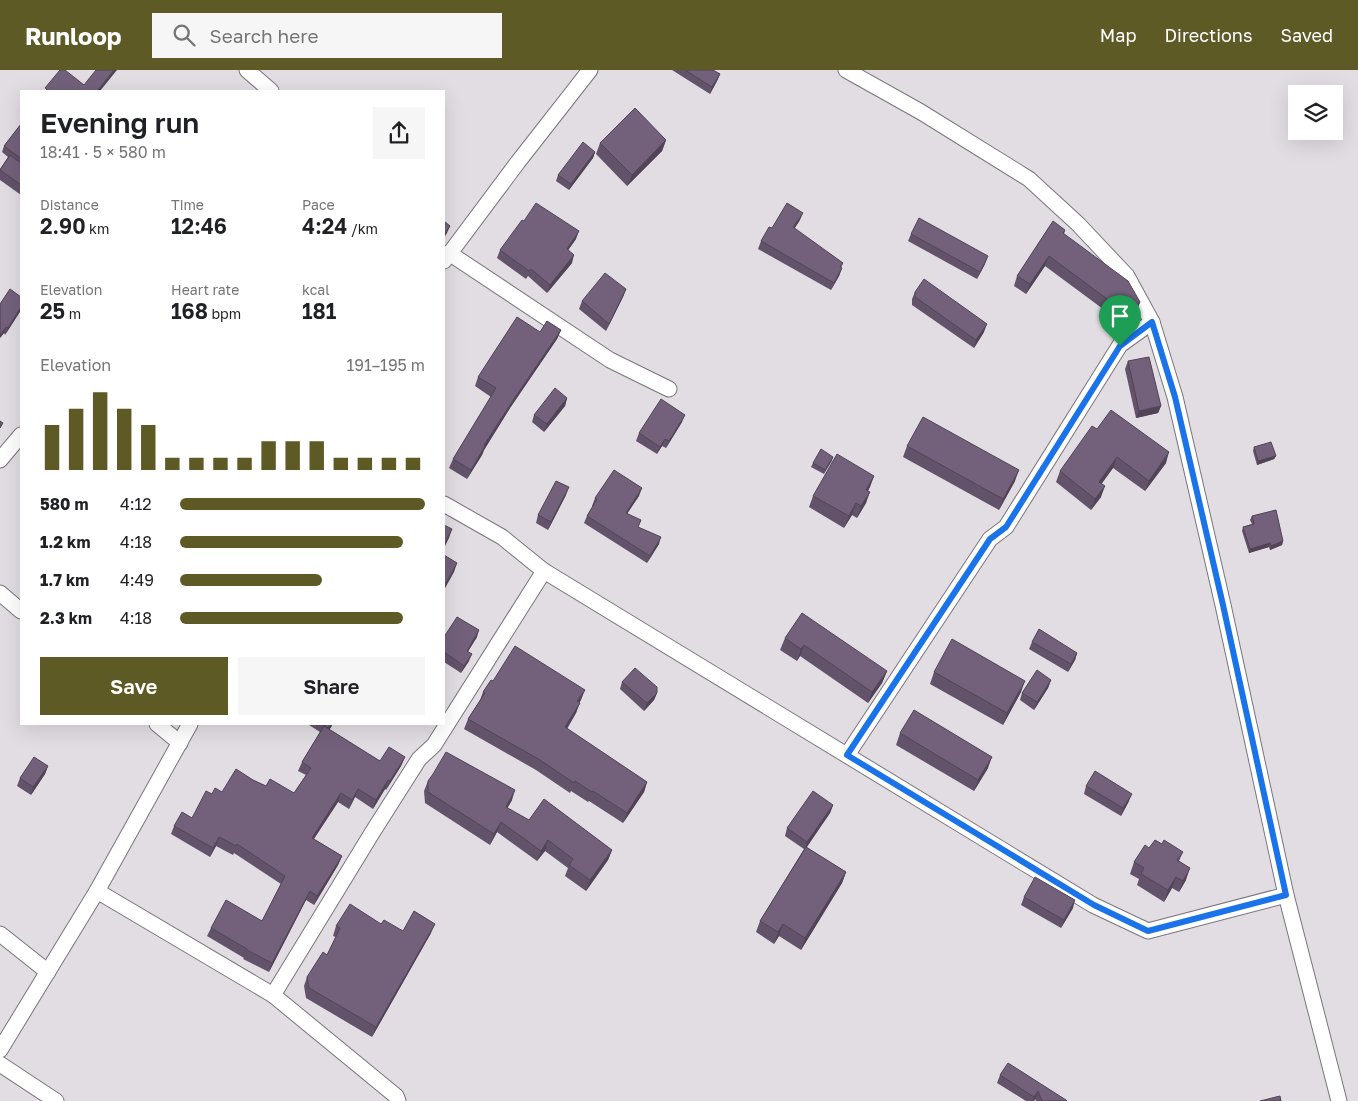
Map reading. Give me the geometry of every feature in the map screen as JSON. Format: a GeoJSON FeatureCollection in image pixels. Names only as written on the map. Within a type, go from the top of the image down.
{"type":"FeatureCollection","features":[{"type":"Feature","properties":{"kind":"street"},"geometry":{"type":"LineString","coordinates":[[247,70],[270,90]]}},
{"type":"Feature","properties":{"kind":"street"},"geometry":{"type":"LineString","coordinates":[[590,70],[446,257],[610,360],[669,388]]}},
{"type":"Feature","properties":{"kind":"street"},"geometry":{"type":"LineString","coordinates":[[846,70],[921,112],[1029,179],[1078,224],[1127,276],[1152,322],[1177,407],[1223,605],[1286,895],[1339,1101]]}},
{"type":"Feature","properties":{"kind":"street"},"geometry":{"type":"LineString","coordinates":[[847,755],[990,539],[1006,527],[1120,346],[1152,322]]}},
{"type":"Feature","properties":{"kind":"street"},"geometry":{"type":"LineString","coordinates":[[0,460],[20,436]]}},
{"type":"Feature","properties":{"kind":"street"},"geometry":{"type":"LineString","coordinates":[[445,505],[502,538],[544,572],[1094,905],[1148,931],[1286,895]]}},
{"type":"Feature","properties":{"kind":"street"},"geometry":{"type":"LineString","coordinates":[[273,995],[418,759],[434,745],[544,572]]}},
{"type":"Feature","properties":{"kind":"street"},"geometry":{"type":"LineString","coordinates":[[0,593],[20,610]]}},
{"type":"Feature","properties":{"kind":"street"},"geometry":{"type":"LineString","coordinates":[[158,725],[180,743]]}},
{"type":"Feature","properties":{"kind":"street"},"geometry":{"type":"LineString","coordinates":[[0,1050],[97,891],[189,725]]}},
{"type":"Feature","properties":{"kind":"street"},"geometry":{"type":"LineString","coordinates":[[97,891],[273,995],[396,1096],[398,1101]]}},
{"type":"Feature","properties":{"kind":"street"},"geometry":{"type":"LineString","coordinates":[[0,934],[48,972]]}},
{"type":"Feature","properties":{"kind":"street"},"geometry":{"type":"LineString","coordinates":[[0,1064],[56,1101]]}},
{"type":"Feature","properties":{"kind":"building"},"geometry":{"type":"Polygon","coordinates":[[[60,70],[65,70],[84,85],[96,70],[114,70],[98,90],[46,90],[45,88],[60,70]]]}},
{"type":"Feature","properties":{"kind":"building"},"geometry":{"type":"Polygon","coordinates":[[[685,70],[713,70],[720,74],[712,87],[685,70]]]}},
{"type":"Feature","properties":{"kind":"building"},"geometry":{"type":"Polygon","coordinates":[[[635,108],[666,140],[632,175],[600,143],[635,108]]]}},
{"type":"Feature","properties":{"kind":"building"},"geometry":{"type":"Polygon","coordinates":[[[20,125],[20,158],[4,146],[20,125]]]}},
{"type":"Feature","properties":{"kind":"building"},"geometry":{"type":"Polygon","coordinates":[[[583,142],[595,152],[571,184],[558,175],[583,142]]]}},
{"type":"Feature","properties":{"kind":"building"},"geometry":{"type":"Polygon","coordinates":[[[10,155],[20,162],[20,184],[0,170],[10,155]]]}},
{"type":"Feature","properties":{"kind":"building"},"geometry":{"type":"Polygon","coordinates":[[[536,203],[579,231],[567,249],[574,255],[550,285],[531,269],[529,271],[500,250],[536,203]]]}},
{"type":"Feature","properties":{"kind":"building"},"geometry":{"type":"Polygon","coordinates":[[[787,203],[803,213],[793,227],[843,263],[834,283],[761,241],[769,227],[772,228],[787,203]]]}},
{"type":"Feature","properties":{"kind":"building"},"geometry":{"type":"Polygon","coordinates":[[[919,218],[988,256],[980,272],[911,234],[919,218]]]}},
{"type":"Feature","properties":{"kind":"building"},"geometry":{"type":"Polygon","coordinates":[[[1053,221],[1065,230],[1063,233],[1128,281],[1140,302],[1130,316],[1049,256],[1030,284],[1017,276],[1053,221]]]}},
{"type":"Feature","properties":{"kind":"building"},"geometry":{"type":"Polygon","coordinates":[[[445,222],[450,226],[445,234],[445,222]]]}},
{"type":"Feature","properties":{"kind":"building"},"geometry":{"type":"Polygon","coordinates":[[[605,273],[626,289],[609,324],[582,301],[605,273]]]}},
{"type":"Feature","properties":{"kind":"building"},"geometry":{"type":"Polygon","coordinates":[[[924,279],[987,324],[976,340],[915,297],[915,292],[924,279]]]}},
{"type":"Feature","properties":{"kind":"building"},"geometry":{"type":"Polygon","coordinates":[[[10,289],[20,296],[20,309],[8,328],[6,327],[0,335],[0,304],[10,289]]]}},
{"type":"Feature","properties":{"kind":"building"},"geometry":{"type":"Polygon","coordinates":[[[517,317],[540,332],[547,321],[561,330],[484,445],[471,470],[453,459],[496,388],[478,377],[517,317]]]}},
{"type":"Feature","properties":{"kind":"building"},"geometry":{"type":"Polygon","coordinates":[[[1149,357],[1161,406],[1139,411],[1128,361],[1149,357]]]}},
{"type":"Feature","properties":{"kind":"building"},"geometry":{"type":"Polygon","coordinates":[[[555,388],[567,398],[547,424],[534,415],[555,388]]]}},
{"type":"Feature","properties":{"kind":"building"},"geometry":{"type":"Polygon","coordinates":[[[661,399],[685,415],[669,441],[665,439],[660,447],[639,433],[661,399]]]}},
{"type":"Feature","properties":{"kind":"building"},"geometry":{"type":"Polygon","coordinates":[[[1111,410],[1169,452],[1149,481],[1117,457],[1099,482],[1105,486],[1095,499],[1060,471],[1092,426],[1097,429],[1111,410]]]}},
{"type":"Feature","properties":{"kind":"building"},"geometry":{"type":"Polygon","coordinates":[[[923,417],[1019,470],[1003,499],[907,446],[923,417]]]}},
{"type":"Feature","properties":{"kind":"building"},"geometry":{"type":"Polygon","coordinates":[[[1271,442],[1276,456],[1258,461],[1254,447],[1271,442]]]}},
{"type":"Feature","properties":{"kind":"building"},"geometry":{"type":"Polygon","coordinates":[[[821,449],[833,457],[825,470],[813,463],[821,449]]]}},
{"type":"Feature","properties":{"kind":"building"},"geometry":{"type":"Polygon","coordinates":[[[837,454],[874,476],[866,490],[870,492],[861,506],[856,503],[849,516],[813,496],[837,454]]]}},
{"type":"Feature","properties":{"kind":"building"},"geometry":{"type":"Polygon","coordinates":[[[614,470],[642,488],[626,513],[641,520],[638,527],[661,537],[650,556],[587,516],[597,499],[595,498],[614,470]]]}},
{"type":"Feature","properties":{"kind":"building"},"geometry":{"type":"Polygon","coordinates":[[[556,481],[569,487],[551,522],[538,515],[556,481]]]}},
{"type":"Feature","properties":{"kind":"building"},"geometry":{"type":"Polygon","coordinates":[[[1276,510],[1283,541],[1271,546],[1270,543],[1250,549],[1243,527],[1254,524],[1252,516],[1276,510]]]}},
{"type":"Feature","properties":{"kind":"building"},"geometry":{"type":"Polygon","coordinates":[[[445,526],[452,529],[445,543],[445,526]]]}},
{"type":"Feature","properties":{"kind":"building"},"geometry":{"type":"Polygon","coordinates":[[[445,556],[457,563],[445,585],[445,556]]]}},
{"type":"Feature","properties":{"kind":"building"},"geometry":{"type":"Polygon","coordinates":[[[802,613],[887,671],[872,692],[804,645],[801,649],[785,638],[802,613]]]}},
{"type":"Feature","properties":{"kind":"building"},"geometry":{"type":"Polygon","coordinates":[[[457,617],[479,630],[467,651],[472,654],[464,666],[445,653],[445,635],[457,617]]]}},
{"type":"Feature","properties":{"kind":"building"},"geometry":{"type":"Polygon","coordinates":[[[1039,629],[1077,653],[1071,664],[1032,642],[1039,629]]]}},
{"type":"Feature","properties":{"kind":"building"},"geometry":{"type":"Polygon","coordinates":[[[952,639],[1025,681],[1007,713],[934,672],[952,639]]]}},
{"type":"Feature","properties":{"kind":"building"},"geometry":{"type":"Polygon","coordinates":[[[515,646],[585,690],[577,701],[580,703],[565,727],[647,782],[627,813],[593,791],[575,781],[574,783],[540,760],[468,719],[485,693],[483,692],[491,680],[493,681],[515,646]]]}},
{"type":"Feature","properties":{"kind":"building"},"geometry":{"type":"Polygon","coordinates":[[[635,668],[657,687],[657,693],[647,703],[622,682],[635,668]]]}},
{"type":"Feature","properties":{"kind":"building"},"geometry":{"type":"Polygon","coordinates":[[[1037,670],[1051,680],[1037,702],[1022,693],[1037,670]]]}},
{"type":"Feature","properties":{"kind":"building"},"geometry":{"type":"Polygon","coordinates":[[[914,710],[992,757],[978,780],[900,733],[914,710]]]}},
{"type":"Feature","properties":{"kind":"building"},"geometry":{"type":"Polygon","coordinates":[[[324,726],[380,761],[389,747],[405,757],[376,800],[358,789],[352,800],[341,793],[312,838],[342,856],[317,896],[310,891],[272,963],[211,928],[226,900],[262,921],[285,876],[237,844],[236,846],[219,837],[213,848],[174,826],[182,812],[192,818],[206,791],[212,794],[215,788],[222,792],[236,769],[266,786],[270,779],[294,793],[311,768],[302,762],[324,726]]]}},
{"type":"Feature","properties":{"kind":"building"},"geometry":{"type":"Polygon","coordinates":[[[446,752],[515,790],[506,807],[529,820],[544,799],[612,850],[590,880],[569,865],[573,859],[548,840],[541,851],[501,822],[494,834],[428,792],[428,781],[446,752]]]}},
{"type":"Feature","properties":{"kind":"building"},"geometry":{"type":"Polygon","coordinates":[[[34,757],[48,766],[33,787],[20,778],[34,757]]]}},
{"type":"Feature","properties":{"kind":"building"},"geometry":{"type":"Polygon","coordinates":[[[1095,771],[1132,794],[1123,808],[1086,786],[1095,771]]]}},
{"type":"Feature","properties":{"kind":"building"},"geometry":{"type":"Polygon","coordinates":[[[813,791],[833,805],[807,842],[787,828],[813,791]]]}},
{"type":"Feature","properties":{"kind":"building"},"geometry":{"type":"Polygon","coordinates":[[[1155,840],[1162,844],[1164,840],[1183,852],[1177,860],[1190,868],[1183,881],[1176,877],[1168,890],[1141,874],[1144,868],[1134,862],[1145,845],[1149,848],[1155,840]]]}},
{"type":"Feature","properties":{"kind":"building"},"geometry":{"type":"Polygon","coordinates":[[[806,847],[846,872],[805,938],[783,924],[778,932],[760,921],[806,847]]]}},
{"type":"Feature","properties":{"kind":"building"},"geometry":{"type":"Polygon","coordinates":[[[1035,877],[1075,900],[1064,920],[1024,897],[1035,877]]]}},
{"type":"Feature","properties":{"kind":"building"},"geometry":{"type":"Polygon","coordinates":[[[350,904],[381,924],[384,920],[403,931],[414,911],[435,924],[376,1027],[309,988],[307,977],[323,952],[327,955],[340,928],[336,926],[350,904]]]}},
{"type":"Feature","properties":{"kind":"building"},"geometry":{"type":"Polygon","coordinates":[[[1008,1063],[1067,1101],[1042,1101],[1038,1091],[1034,1097],[1000,1075],[1008,1063]]]}},
{"type":"Feature","properties":{"kind":"building"},"geometry":{"type":"Polygon","coordinates":[[[1280,1096],[1281,1101],[1260,1101],[1280,1096]]]}},
{"type":"Feature","properties":{"kind":"route"},"geometry":{"type":"LineString","coordinates":[[1152,322],[1175,397],[1223,605],[1286,895],[1148,931],[1094,905],[847,755],[990,539],[1006,527],[1120,346],[1152,322]]}}]}
